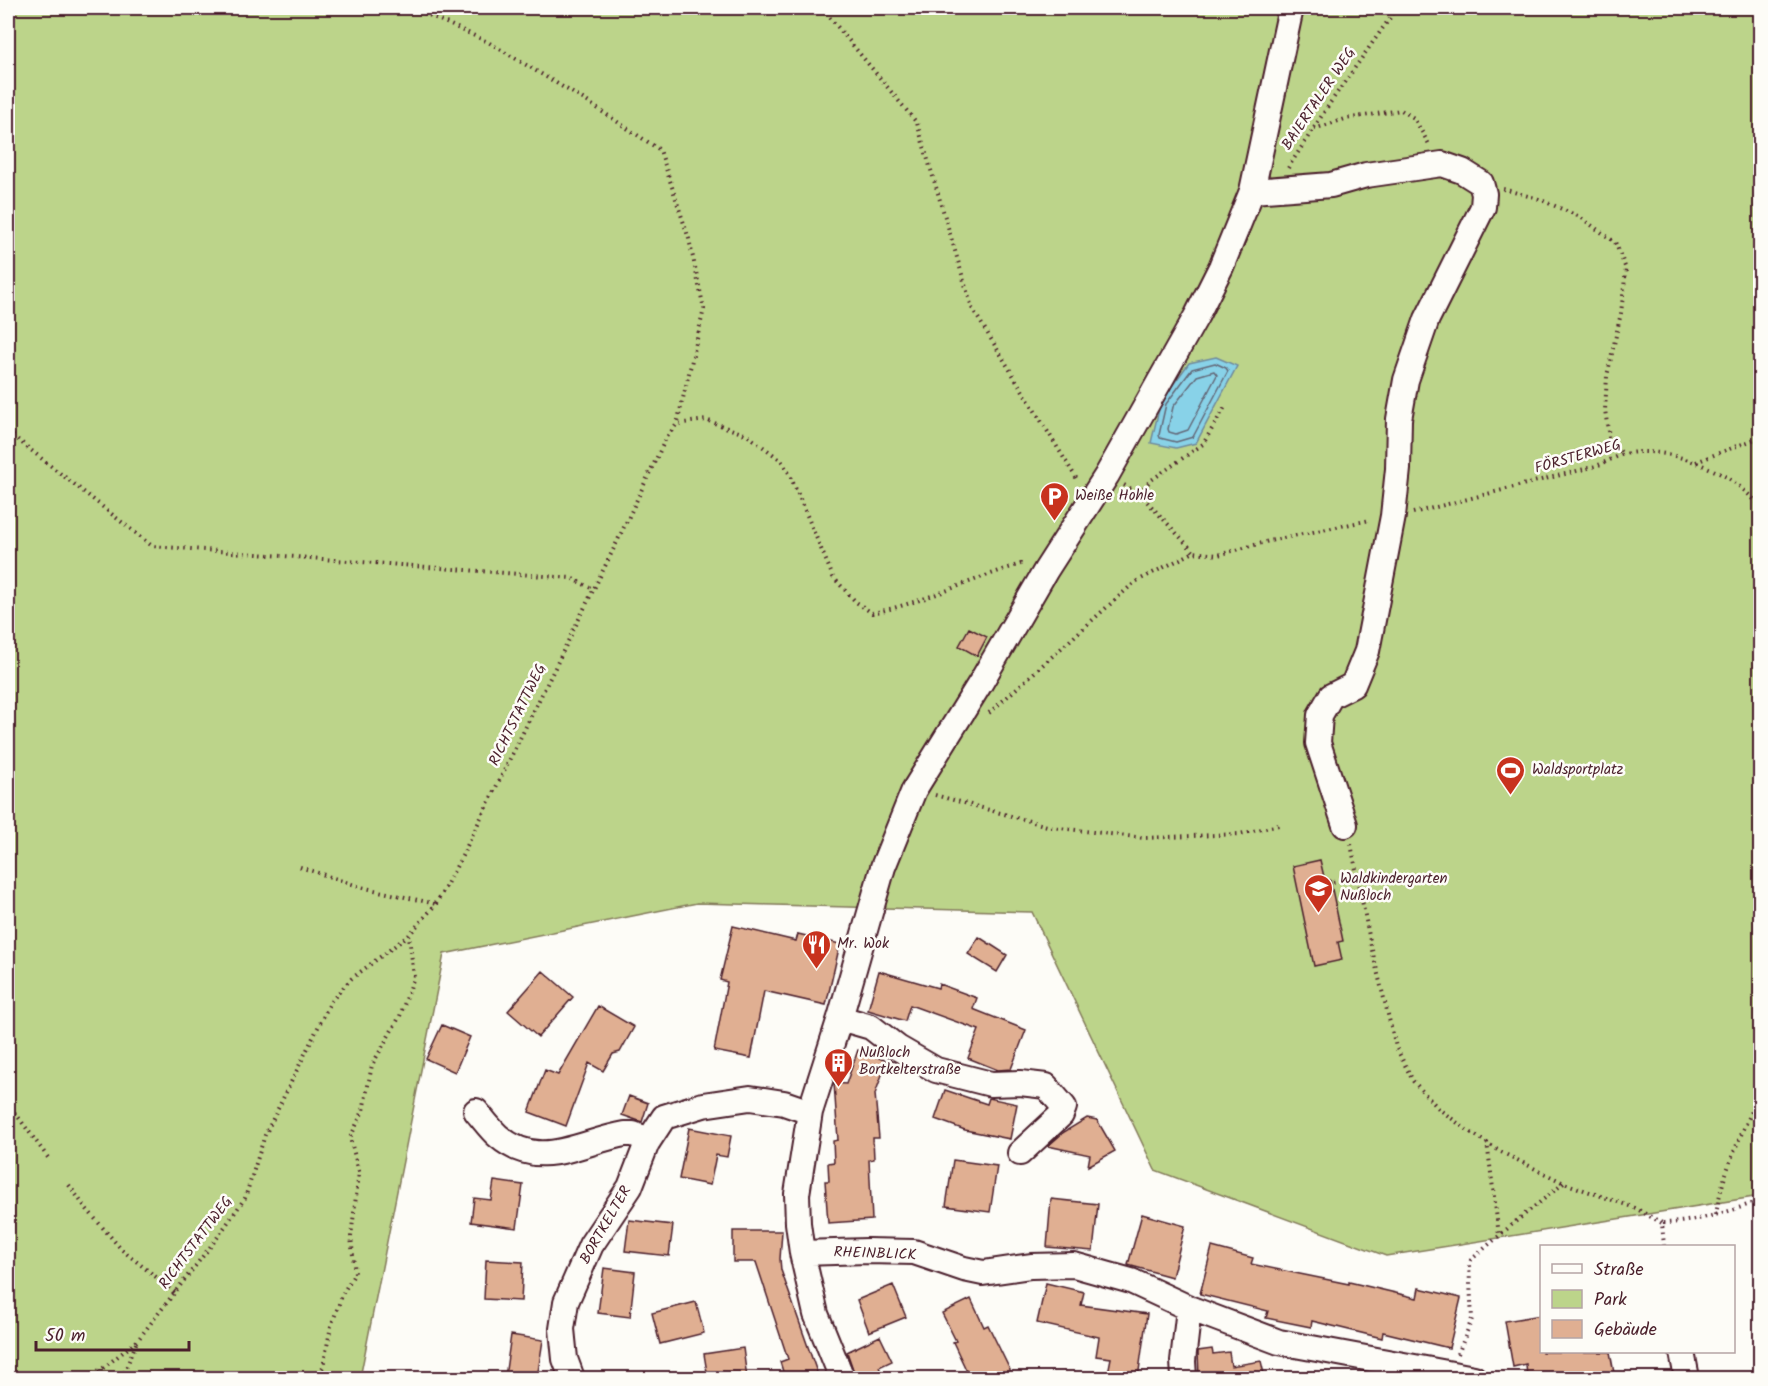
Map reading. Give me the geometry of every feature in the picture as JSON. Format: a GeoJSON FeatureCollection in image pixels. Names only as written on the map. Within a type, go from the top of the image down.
{"type":"FeatureCollection","features":[{"type":"Feature","properties":{"kind":"street"},"geometry":{"type":"LineString","coordinates":[[842,1378],[816,1314],[802,1253],[797,1194],[810,1112],[840,1018],[883,867],[914,790],[981,682],[1046,570],[1107,476],[1221,267],[1252,190],[1291,8]]}},
{"type":"Feature","properties":{"kind":"street"},"geometry":{"type":"LineString","coordinates":[[1252,190],[1331,184],[1366,175],[1442,164],[1462,171],[1481,183],[1484,194],[1483,207],[1427,319],[1406,380],[1399,419],[1398,469],[1393,516],[1367,651],[1353,685],[1331,696],[1320,715],[1318,743],[1345,825]]}},
{"type":"Feature","properties":{"kind":"street"},"geometry":{"type":"LineString","coordinates":[[840,1018],[871,1027],[936,1070],[991,1084],[1020,1083],[1046,1086],[1064,1107],[1061,1115],[1020,1153]]}},
{"type":"Feature","properties":{"kind":"street","name":"BORTKELTER"},"geometry":{"type":"LineString","coordinates":[[572,1378],[565,1359],[562,1329],[566,1302],[591,1245],[630,1187],[649,1140],[664,1117],[703,1105],[750,1098],[784,1103],[810,1112]]}},
{"type":"Feature","properties":{"kind":"street"},"geometry":{"type":"LineString","coordinates":[[476,1112],[498,1136],[526,1152],[546,1155],[625,1134],[633,1134],[649,1140]]}},
{"type":"Feature","properties":{"kind":"street","name":"RHEINBLICK"},"geometry":{"type":"LineString","coordinates":[[802,1253],[914,1252],[983,1273],[1031,1266],[1074,1265],[1131,1281],[1189,1308],[1279,1342],[1369,1369],[1449,1374],[1474,1378]]}},
{"type":"Feature","properties":{"kind":"street"},"geometry":{"type":"LineString","coordinates":[[1184,1378],[1183,1361],[1189,1308]]}},
{"type":"Feature","properties":{"kind":"street"},"geometry":{"type":"LineString","coordinates":[[1682,1353],[1687,1378]]}},
{"type":"Feature","properties":{"kind":"path","name":"RICHTSTATTWEG"},"geometry":{"type":"LineString","coordinates":[[81,1378],[102,1369],[137,1341],[245,1198],[265,1135],[331,1001],[351,979],[409,935],[436,904],[462,856],[666,438],[677,424],[704,309],[689,239],[660,150],[488,42],[413,8]]}},
{"type":"Feature","properties":{"kind":"path"},"geometry":{"type":"LineString","coordinates":[[822,8],[917,123],[972,308],[1081,485],[1093,499]]}},
{"type":"Feature","properties":{"kind":"path","name":"BAIERTALER WEG"},"geometry":{"type":"LineString","coordinates":[[1283,175],[1397,8]]}},
{"type":"Feature","properties":{"kind":"path"},"geometry":{"type":"LineString","coordinates":[[1313,129],[1345,118],[1401,110],[1414,118],[1442,164]]}},
{"type":"Feature","properties":{"kind":"path"},"geometry":{"type":"LineString","coordinates":[[1481,183],[1539,199],[1570,212],[1615,242],[1626,269],[1621,313],[1607,376],[1605,410],[1609,437],[1623,455]]}},
{"type":"Feature","properties":{"kind":"path"},"geometry":{"type":"LineString","coordinates":[[1139,493],[1150,481],[1203,444],[1225,407]]}},
{"type":"Feature","properties":{"kind":"path"},"geometry":{"type":"LineString","coordinates":[[677,424],[706,420],[747,435],[781,460],[789,473],[833,577],[855,602],[872,613],[894,609],[1021,564],[1046,570]]}},
{"type":"Feature","properties":{"kind":"path"},"geometry":{"type":"LineString","coordinates":[[8,432],[152,546],[571,579],[593,589]]}},
{"type":"Feature","properties":{"kind":"path"},"geometry":{"type":"LineString","coordinates":[[1695,462],[1761,437]]}},
{"type":"Feature","properties":{"kind":"path","name":"FÖRSTERWEG"},"geometry":{"type":"LineString","coordinates":[[1194,552],[1218,555],[1269,541],[1422,511],[1596,466],[1623,455],[1666,454],[1695,462],[1728,478],[1761,505]]}},
{"type":"Feature","properties":{"kind":"path"},"geometry":{"type":"LineString","coordinates":[[988,715],[1134,582],[1194,552],[1139,493],[1107,476]]}},
{"type":"Feature","properties":{"kind":"path"},"geometry":{"type":"LineString","coordinates":[[914,790],[1051,827],[1144,838],[1240,834],[1279,825]]}},
{"type":"Feature","properties":{"kind":"path"},"geometry":{"type":"LineString","coordinates":[[1345,825],[1396,1047],[1413,1081],[1439,1109],[1501,1152],[1564,1183],[1635,1208],[1662,1223],[1677,1223],[1716,1215],[1761,1201]]}},
{"type":"Feature","properties":{"kind":"path"},"geometry":{"type":"LineString","coordinates":[[300,867],[362,887],[436,904]]}},
{"type":"Feature","properties":{"kind":"path"},"geometry":{"type":"LineString","coordinates":[[1333,882],[1357,878]]}},
{"type":"Feature","properties":{"kind":"path"},"geometry":{"type":"LineString","coordinates":[[315,1378],[323,1367],[335,1315],[343,1293],[355,1273],[351,1237],[359,1172],[350,1138],[363,1111],[372,1065],[400,1016],[414,977],[409,935]]}},
{"type":"Feature","properties":{"kind":"path"},"geometry":{"type":"LineString","coordinates":[[1716,1215],[1719,1198],[1733,1157],[1761,1094]]}},
{"type":"Feature","properties":{"kind":"path"},"geometry":{"type":"LineString","coordinates":[[8,1103],[49,1159]]}},
{"type":"Feature","properties":{"kind":"path"},"geometry":{"type":"LineString","coordinates":[[1487,1142],[1499,1236]]}},
{"type":"Feature","properties":{"kind":"path"},"geometry":{"type":"LineString","coordinates":[[1449,1374],[1472,1319],[1469,1266],[1471,1260],[1564,1183]]}},
{"type":"Feature","properties":{"kind":"path"},"geometry":{"type":"LineString","coordinates":[[69,1185],[122,1250],[175,1292]]}},
{"type":"Feature","properties":{"kind":"path"},"geometry":{"type":"LineString","coordinates":[[1662,1223],[1664,1245]]}},
{"type":"Feature","properties":{"kind":"path"},"geometry":{"type":"LineString","coordinates":[[122,1378],[137,1341]]}},
{"type":"Feature","properties":{"kind":"green space"},"geometry":{"type":"Polygon","coordinates":[[[8,8],[1760,8],[1760,1196],[1386,1256],[1155,1170],[1032,912],[697,903],[444,954],[360,1378],[8,1378],[8,8]]]}},
{"type":"Feature","properties":{"kind":"water"},"geometry":{"type":"Polygon","coordinates":[[[1216,357],[1237,366],[1196,443],[1176,448],[1151,443],[1161,401],[1189,363],[1216,357]]]}},
{"type":"Feature","properties":{"kind":"building"},"geometry":{"type":"Polygon","coordinates":[[[969,628],[987,637],[977,656],[959,646],[969,628]]]}},
{"type":"Feature","properties":{"kind":"building"},"geometry":{"type":"Polygon","coordinates":[[[1320,860],[1325,881],[1330,880],[1343,941],[1338,942],[1342,960],[1314,966],[1293,866],[1320,860]]]}},
{"type":"Feature","properties":{"kind":"building"},"geometry":{"type":"Polygon","coordinates":[[[733,926],[796,941],[798,934],[840,944],[826,1005],[764,991],[751,1058],[714,1051],[727,982],[720,980],[733,926]]]}},
{"type":"Feature","properties":{"kind":"building"},"geometry":{"type":"Polygon","coordinates":[[[979,937],[1007,955],[997,972],[968,954],[979,937]]]}},
{"type":"Feature","properties":{"kind":"building"},"geometry":{"type":"Polygon","coordinates":[[[543,971],[573,997],[538,1037],[508,1011],[543,971]]]}},
{"type":"Feature","properties":{"kind":"building"},"geometry":{"type":"Polygon","coordinates":[[[879,971],[938,988],[939,984],[977,998],[973,1009],[1026,1030],[1011,1069],[998,1070],[968,1058],[979,1030],[910,1005],[905,1021],[868,1010],[879,971]]]}},
{"type":"Feature","properties":{"kind":"building"},"geometry":{"type":"Polygon","coordinates":[[[598,1006],[634,1027],[620,1052],[613,1054],[603,1071],[589,1063],[566,1126],[529,1112],[545,1070],[558,1075],[598,1006]]]}},
{"type":"Feature","properties":{"kind":"building"},"geometry":{"type":"Polygon","coordinates":[[[442,1025],[470,1037],[455,1072],[426,1059],[442,1025]]]}},
{"type":"Feature","properties":{"kind":"building"},"geometry":{"type":"Polygon","coordinates":[[[858,1050],[887,1061],[875,1094],[879,1138],[873,1138],[874,1159],[869,1160],[872,1220],[828,1223],[825,1181],[829,1181],[828,1163],[834,1162],[833,1141],[838,1140],[834,1083],[846,1084],[858,1050]]]}},
{"type":"Feature","properties":{"kind":"building"},"geometry":{"type":"Polygon","coordinates":[[[945,1090],[987,1104],[989,1098],[1017,1104],[1010,1139],[965,1130],[935,1119],[945,1090]]]}},
{"type":"Feature","properties":{"kind":"building"},"geometry":{"type":"Polygon","coordinates":[[[629,1096],[648,1103],[642,1122],[622,1115],[629,1096]]]}},
{"type":"Feature","properties":{"kind":"building"},"geometry":{"type":"Polygon","coordinates":[[[1087,1118],[1097,1120],[1115,1151],[1088,1166],[1090,1155],[1048,1146],[1064,1132],[1087,1118]]]}},
{"type":"Feature","properties":{"kind":"building"},"geometry":{"type":"Polygon","coordinates":[[[689,1128],[731,1136],[727,1157],[716,1155],[710,1185],[679,1179],[689,1128]]]}},
{"type":"Feature","properties":{"kind":"building"},"geometry":{"type":"Polygon","coordinates":[[[953,1160],[997,1166],[990,1212],[946,1206],[953,1160]]]}},
{"type":"Feature","properties":{"kind":"building"},"geometry":{"type":"Polygon","coordinates":[[[494,1181],[523,1185],[517,1228],[471,1222],[474,1198],[491,1200],[494,1181]]]}},
{"type":"Feature","properties":{"kind":"building"},"geometry":{"type":"Polygon","coordinates":[[[1051,1199],[1098,1204],[1093,1251],[1047,1247],[1051,1199]]]}},
{"type":"Feature","properties":{"kind":"building"},"geometry":{"type":"Polygon","coordinates":[[[1142,1214],[1185,1226],[1172,1277],[1128,1265],[1142,1214]]]}},
{"type":"Feature","properties":{"kind":"building"},"geometry":{"type":"Polygon","coordinates":[[[629,1220],[673,1225],[669,1256],[625,1251],[629,1220]]]}},
{"type":"Feature","properties":{"kind":"building"},"geometry":{"type":"Polygon","coordinates":[[[733,1231],[782,1231],[781,1270],[819,1378],[785,1378],[780,1362],[788,1359],[756,1262],[733,1262],[733,1231]]]}},
{"type":"Feature","properties":{"kind":"building"},"geometry":{"type":"Polygon","coordinates":[[[1212,1247],[1253,1258],[1251,1264],[1349,1284],[1349,1282],[1417,1298],[1419,1288],[1461,1298],[1449,1348],[1383,1332],[1382,1338],[1312,1321],[1311,1327],[1266,1318],[1268,1311],[1200,1294],[1212,1247]]]}},
{"type":"Feature","properties":{"kind":"building"},"geometry":{"type":"Polygon","coordinates":[[[486,1260],[523,1262],[521,1301],[484,1299],[486,1260]]]}},
{"type":"Feature","properties":{"kind":"building"},"geometry":{"type":"Polygon","coordinates":[[[604,1268],[635,1272],[630,1317],[598,1313],[604,1268]]]}},
{"type":"Feature","properties":{"kind":"building"},"geometry":{"type":"Polygon","coordinates":[[[1046,1283],[1084,1292],[1081,1305],[1147,1314],[1138,1378],[1107,1378],[1111,1358],[1096,1356],[1099,1337],[1037,1323],[1046,1283]]]}},
{"type":"Feature","properties":{"kind":"building"},"geometry":{"type":"Polygon","coordinates":[[[893,1285],[906,1317],[869,1332],[857,1300],[893,1285]]]}},
{"type":"Feature","properties":{"kind":"building"},"geometry":{"type":"Polygon","coordinates":[[[971,1299],[984,1327],[988,1325],[1014,1378],[970,1378],[942,1313],[971,1299]]]}},
{"type":"Feature","properties":{"kind":"building"},"geometry":{"type":"Polygon","coordinates":[[[696,1302],[704,1333],[660,1344],[652,1313],[696,1302]]]}},
{"type":"Feature","properties":{"kind":"building"},"geometry":{"type":"Polygon","coordinates":[[[1540,1315],[1540,1353],[1610,1353],[1615,1378],[1527,1378],[1526,1364],[1513,1367],[1505,1321],[1540,1315]]]}},
{"type":"Feature","properties":{"kind":"building"},"geometry":{"type":"Polygon","coordinates":[[[511,1335],[543,1340],[537,1378],[505,1377],[511,1335]]]}},
{"type":"Feature","properties":{"kind":"building"},"geometry":{"type":"Polygon","coordinates":[[[880,1336],[892,1361],[879,1367],[884,1378],[856,1378],[847,1352],[880,1336]]]}},
{"type":"Feature","properties":{"kind":"building"},"geometry":{"type":"Polygon","coordinates":[[[743,1348],[747,1378],[708,1378],[704,1354],[743,1348]]]}},
{"type":"Feature","properties":{"kind":"building"},"geometry":{"type":"Polygon","coordinates":[[[1212,1349],[1213,1354],[1229,1352],[1231,1366],[1261,1361],[1265,1378],[1199,1378],[1198,1351],[1212,1349]]]}},
{"type":"Feature","properties":{"kind":"place","name":"Weiße Hohle"},"geometry":{"type":"Point","coordinates":[1054,522]}},
{"type":"Feature","properties":{"kind":"place","name":"Waldsportplatz"},"geometry":{"type":"Point","coordinates":[1511,796]}},
{"type":"Feature","properties":{"kind":"place","name":"Waldkindergarten Nußloch"},"geometry":{"type":"Point","coordinates":[1319,914]}},
{"type":"Feature","properties":{"kind":"place","name":"Mr. Wok"},"geometry":{"type":"Point","coordinates":[816,970]}},
{"type":"Feature","properties":{"kind":"place","name":"Nußloch Bortkelterstraße"},"geometry":{"type":"Point","coordinates":[838,1088]}}]}
